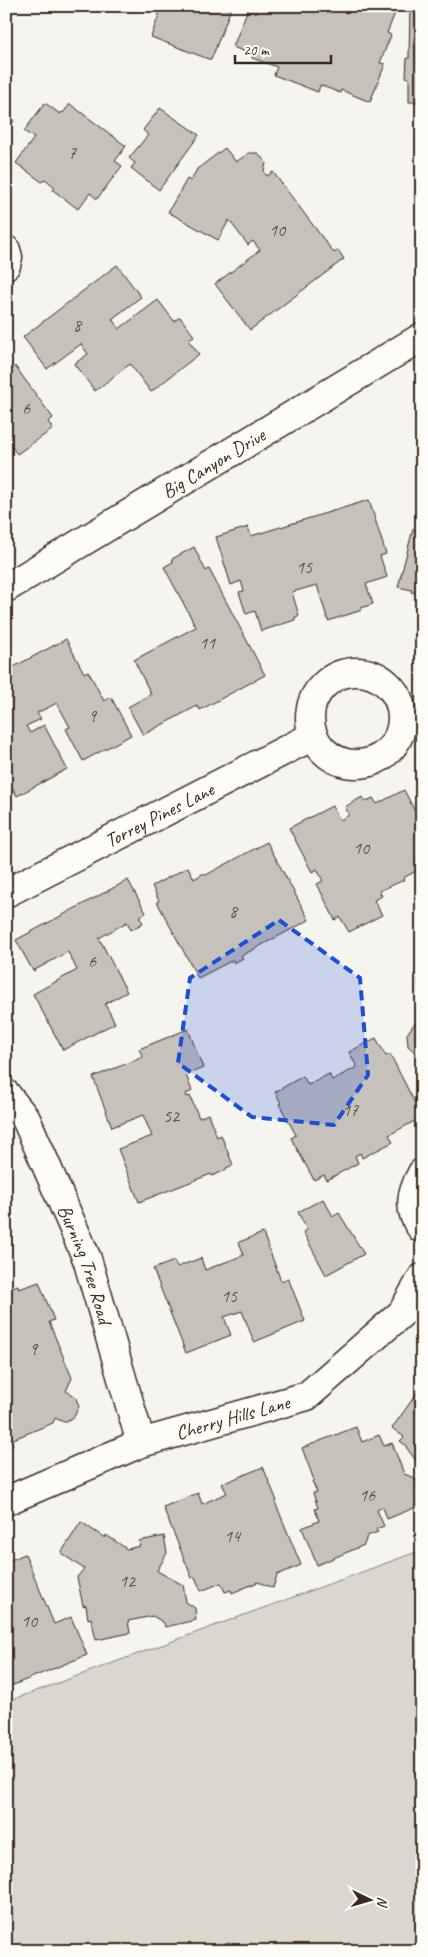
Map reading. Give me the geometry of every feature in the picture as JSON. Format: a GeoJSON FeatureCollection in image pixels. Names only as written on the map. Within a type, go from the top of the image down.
{"type":"FeatureCollection","features":[{"type":"Feature","properties":{"kind":"street"},"geometry":{"type":"LineString","coordinates":[[6,250],[8,257],[6,265]]}},
{"type":"Feature","properties":{"kind":"street","name":"Big Canyon Drive"},"geometry":{"type":"LineString","coordinates":[[6,588],[422,337]]}},
{"type":"Feature","properties":{"kind":"street","name":"Torrey Pines Lane"},"geometry":{"type":"LineString","coordinates":[[6,893],[314,736]]}},
{"type":"Feature","properties":{"kind":"street","name":"Burning Tree Road"},"geometry":{"type":"LineString","coordinates":[[6,1094],[26,1119],[86,1259],[141,1444]]}},
{"type":"Feature","properties":{"kind":"street"},"geometry":{"type":"LineString","coordinates":[[422,1173],[414,1187],[412,1204],[416,1221],[422,1229]]}},
{"type":"Feature","properties":{"kind":"street","name":"Cherry Hills Lane"},"geometry":{"type":"LineString","coordinates":[[6,1501],[141,1444],[307,1396],[402,1313],[422,1278]]}},
{"type":"Feature","properties":{"kind":"highlighted area"},"geometry":{"type":"Polygon","coordinates":[[[279,920],[360,978],[368,1075],[334,1125],[252,1117],[178,1063],[190,978],[279,920]]]}},
{"type":"Feature","properties":{"kind":"shaded area"},"geometry":{"type":"Polygon","coordinates":[[[422,1550],[422,1951],[6,1951],[6,1702],[422,1550]]]}},
{"type":"Feature","properties":{"kind":"building"},"geometry":{"type":"Polygon","coordinates":[[[162,6],[171,9],[172,6],[232,6],[211,60],[151,37],[162,6]]]}},
{"type":"Feature","properties":{"kind":"building"},"geometry":{"type":"Polygon","coordinates":[[[249,6],[332,6],[342,10],[344,6],[384,6],[384,8],[395,13],[387,33],[391,35],[380,63],[385,64],[370,102],[341,90],[340,93],[320,85],[318,92],[274,75],[277,67],[252,58],[253,55],[233,47],[249,6]]]}},
{"type":"Feature","properties":{"kind":"building"},"geometry":{"type":"Polygon","coordinates":[[[410,6],[422,6],[422,102],[409,102],[409,78],[406,77],[407,58],[409,58],[410,6]]]}},
{"type":"Feature","properties":{"kind":"building"},"geometry":{"type":"Polygon","coordinates":[[[6,97],[14,122],[6,125],[6,97]]]}},
{"type":"Feature","properties":{"kind":"building"},"geometry":{"type":"Polygon","coordinates":[[[45,103],[60,114],[70,104],[126,146],[115,161],[122,166],[97,199],[90,193],[78,209],[53,190],[55,187],[45,179],[42,182],[16,163],[34,138],[24,131],[45,103]]]}},
{"type":"Feature","properties":{"kind":"building"},"geometry":{"type":"Polygon","coordinates":[[[160,108],[199,135],[159,190],[131,168],[135,163],[129,158],[148,135],[143,130],[160,108]]]}},
{"type":"Feature","properties":{"kind":"building"},"geometry":{"type":"Polygon","coordinates":[[[225,148],[236,162],[249,153],[258,153],[266,163],[264,172],[267,176],[273,172],[334,253],[338,250],[344,259],[250,330],[215,284],[260,250],[253,241],[248,245],[229,220],[218,240],[168,212],[187,179],[191,181],[197,169],[225,148]]]}},
{"type":"Feature","properties":{"kind":"building"},"geometry":{"type":"Polygon","coordinates":[[[117,265],[141,297],[112,319],[119,329],[158,300],[174,321],[180,317],[194,336],[188,340],[199,354],[151,392],[130,364],[95,391],[74,364],[88,354],[81,344],[47,369],[23,337],[117,265]]]}},
{"type":"Feature","properties":{"kind":"building"},"geometry":{"type":"Polygon","coordinates":[[[6,361],[12,369],[15,366],[53,418],[48,422],[53,429],[17,454],[9,443],[6,445],[6,361]]]}},
{"type":"Feature","properties":{"kind":"building"},"geometry":{"type":"Polygon","coordinates":[[[369,500],[386,554],[380,556],[387,577],[366,584],[373,604],[361,608],[362,610],[328,621],[317,585],[292,592],[299,616],[295,617],[295,620],[261,631],[255,611],[246,614],[239,592],[244,591],[241,581],[231,585],[216,537],[248,527],[251,536],[369,500]]]}},
{"type":"Feature","properties":{"kind":"building"},"geometry":{"type":"Polygon","coordinates":[[[413,529],[422,531],[422,595],[411,592],[412,590],[398,587],[413,529]]]}},
{"type":"Feature","properties":{"kind":"building"},"geometry":{"type":"Polygon","coordinates":[[[194,547],[206,571],[209,569],[265,675],[200,710],[197,706],[143,735],[128,707],[151,694],[134,660],[196,627],[164,567],[173,562],[172,559],[194,547]]]}},
{"type":"Feature","properties":{"kind":"building"},"geometry":{"type":"Polygon","coordinates":[[[66,639],[84,673],[88,671],[104,701],[111,697],[131,735],[83,761],[66,729],[70,727],[57,703],[37,713],[41,719],[26,726],[30,733],[44,725],[67,769],[17,796],[6,776],[6,671],[66,639]]]}},
{"type":"Feature","properties":{"kind":"building"},"geometry":{"type":"Polygon","coordinates":[[[404,790],[422,825],[422,868],[403,878],[404,880],[379,891],[382,896],[374,900],[382,915],[349,932],[340,917],[335,920],[317,884],[323,881],[317,869],[312,872],[289,828],[332,806],[340,820],[349,815],[345,807],[362,797],[365,802],[373,798],[377,804],[404,790]]]}},
{"type":"Feature","properties":{"kind":"building"},"geometry":{"type":"Polygon","coordinates":[[[267,842],[309,920],[241,956],[243,958],[234,963],[233,960],[198,978],[157,902],[159,901],[152,886],[188,867],[194,879],[204,873],[206,875],[267,842]]]}},
{"type":"Feature","properties":{"kind":"building"},"geometry":{"type":"Polygon","coordinates":[[[128,880],[146,913],[139,917],[143,923],[131,930],[127,922],[99,938],[127,992],[105,1004],[115,1023],[63,1050],[33,994],[77,970],[68,952],[33,971],[16,940],[128,880]]]}},
{"type":"Feature","properties":{"kind":"building"},"geometry":{"type":"Polygon","coordinates":[[[422,978],[422,1024],[418,979],[422,978]]]}},
{"type":"Feature","properties":{"kind":"building"},"geometry":{"type":"Polygon","coordinates":[[[414,1024],[422,1024],[422,1070],[419,1070],[417,1054],[408,1046],[407,1034],[414,1024]]]}},
{"type":"Feature","properties":{"kind":"building"},"geometry":{"type":"Polygon","coordinates":[[[188,1029],[203,1068],[186,1075],[192,1091],[186,1094],[187,1097],[190,1096],[199,1118],[208,1114],[217,1137],[221,1135],[233,1165],[212,1176],[211,1174],[139,1202],[118,1149],[152,1136],[143,1115],[112,1127],[93,1077],[143,1057],[139,1049],[188,1029]]]}},
{"type":"Feature","properties":{"kind":"building"},"geometry":{"type":"Polygon","coordinates":[[[376,1038],[386,1056],[390,1054],[422,1117],[389,1135],[393,1142],[362,1158],[360,1153],[355,1156],[358,1163],[327,1180],[324,1175],[314,1180],[291,1138],[296,1135],[279,1104],[281,1103],[275,1092],[303,1076],[308,1085],[329,1074],[332,1080],[357,1067],[349,1052],[376,1038]]]}},
{"type":"Feature","properties":{"kind":"building"},"geometry":{"type":"Polygon","coordinates":[[[323,1199],[333,1216],[339,1213],[364,1254],[326,1275],[303,1232],[307,1230],[298,1212],[323,1199]]]}},
{"type":"Feature","properties":{"kind":"building"},"geometry":{"type":"Polygon","coordinates":[[[263,1233],[281,1281],[288,1278],[305,1321],[254,1342],[242,1311],[224,1317],[231,1335],[186,1353],[153,1269],[174,1261],[177,1267],[201,1258],[205,1270],[244,1255],[239,1242],[263,1233]]]}},
{"type":"Feature","properties":{"kind":"building"},"geometry":{"type":"Polygon","coordinates":[[[6,1279],[10,1288],[18,1285],[19,1289],[39,1282],[54,1320],[49,1322],[72,1378],[66,1391],[75,1396],[79,1406],[74,1417],[64,1422],[55,1418],[53,1423],[11,1440],[13,1445],[6,1447],[6,1279]]]}},
{"type":"Feature","properties":{"kind":"building"},"geometry":{"type":"Polygon","coordinates":[[[422,1386],[422,1469],[407,1446],[400,1441],[404,1437],[392,1428],[422,1386]]]}},
{"type":"Feature","properties":{"kind":"building"},"geometry":{"type":"Polygon","coordinates":[[[356,1427],[362,1442],[379,1435],[384,1446],[392,1443],[404,1474],[412,1477],[419,1483],[420,1501],[414,1508],[387,1519],[383,1507],[377,1510],[384,1526],[376,1529],[378,1532],[367,1536],[364,1545],[317,1565],[302,1528],[319,1521],[315,1509],[318,1508],[313,1493],[317,1492],[302,1448],[356,1427]]]}},
{"type":"Feature","properties":{"kind":"building"},"geometry":{"type":"Polygon","coordinates":[[[263,1467],[301,1565],[277,1575],[273,1588],[258,1582],[232,1593],[231,1590],[225,1592],[221,1583],[201,1591],[195,1577],[192,1578],[163,1507],[198,1493],[202,1504],[227,1493],[222,1484],[263,1467]]]}},
{"type":"Feature","properties":{"kind":"building"},"geometry":{"type":"Polygon","coordinates":[[[81,1522],[105,1538],[106,1535],[127,1549],[140,1546],[139,1541],[164,1536],[167,1553],[157,1571],[183,1585],[186,1602],[195,1608],[196,1620],[165,1627],[164,1623],[153,1616],[128,1621],[130,1633],[96,1640],[91,1618],[88,1619],[86,1605],[83,1606],[77,1577],[84,1569],[61,1553],[81,1522]]]}},
{"type":"Feature","properties":{"kind":"building"},"geometry":{"type":"Polygon","coordinates":[[[25,1554],[54,1624],[71,1617],[87,1655],[6,1688],[6,1562],[25,1554]]]}}]}
